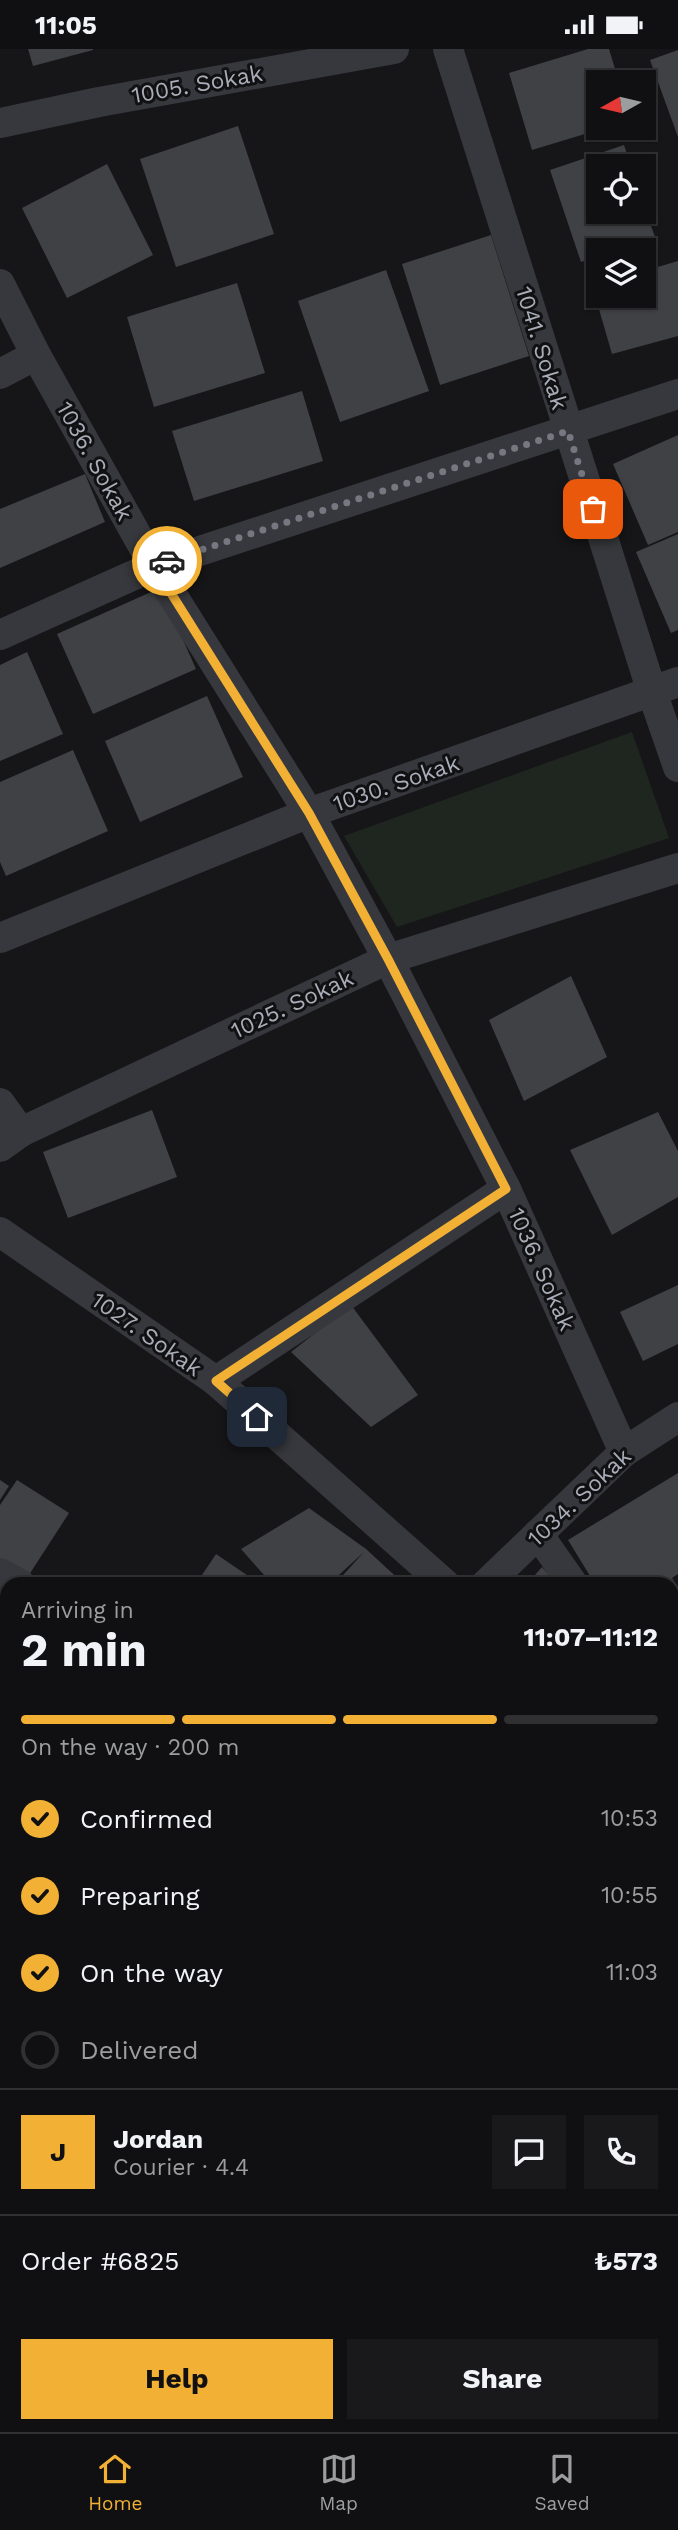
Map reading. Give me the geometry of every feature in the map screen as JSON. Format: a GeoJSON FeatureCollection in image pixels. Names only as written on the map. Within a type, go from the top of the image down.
{"type":"FeatureCollection","features":[{"type":"Feature","properties":{"kind":"street","name":"1005. Sokak"},"geometry":{"type":"LineString","coordinates":[[0,123],[99,102],[394,49]]}},
{"type":"Feature","properties":{"kind":"street","name":"1041. Sokak"},"geometry":{"type":"LineString","coordinates":[[448,49],[568,431],[665,687],[678,767]]}},
{"type":"Feature","properties":{"kind":"street","name":"1036. Sokak"},"geometry":{"type":"LineString","coordinates":[[0,284],[36,355],[154,566],[309,813],[388,959],[506,1189],[624,1453]]}},
{"type":"Feature","properties":{"kind":"street"},"geometry":{"type":"LineString","coordinates":[[0,375],[36,355]]}},
{"type":"Feature","properties":{"kind":"street"},"geometry":{"type":"LineString","coordinates":[[0,635],[154,566],[678,394]]}},
{"type":"Feature","properties":{"kind":"street","name":"1030. Sokak"},"geometry":{"type":"LineString","coordinates":[[0,939],[309,813],[665,687]]}},
{"type":"Feature","properties":{"kind":"street","name":"1025. Sokak"},"geometry":{"type":"LineString","coordinates":[[11,1139],[388,959],[678,867]]}},
{"type":"Feature","properties":{"kind":"street"},"geometry":{"type":"LineString","coordinates":[[0,1103],[11,1139]]}},
{"type":"Feature","properties":{"kind":"street"},"geometry":{"type":"LineString","coordinates":[[216,1381],[506,1189]]}},
{"type":"Feature","properties":{"kind":"street","name":"1027. Sokak"},"geometry":{"type":"LineString","coordinates":[[0,1232],[216,1381],[437,1577]]}},
{"type":"Feature","properties":{"kind":"street","name":"1034. Sokak"},"geometry":{"type":"LineString","coordinates":[[493,1577],[624,1453],[678,1417]]}},
{"type":"Feature","properties":{"kind":"street"},"geometry":{"type":"LineString","coordinates":[[538,1534],[568,1577]]}},
{"type":"Feature","properties":{"kind":"shaded area"},"geometry":{"type":"Polygon","coordinates":[[[632,732],[669,838],[397,927],[344,836],[632,732]]]}},
{"type":"Feature","properties":{"kind":"building"},"geometry":{"type":"Polygon","coordinates":[[[28,49],[93,49],[93,50],[33,66],[28,49]]]}},
{"type":"Feature","properties":{"kind":"building"},"geometry":{"type":"Polygon","coordinates":[[[588,49],[609,49],[615,70],[586,70],[586,134],[532,150],[509,73],[588,49]]]}},
{"type":"Feature","properties":{"kind":"building"},"geometry":{"type":"Polygon","coordinates":[[[678,50],[678,137],[656,70],[650,60],[678,50]]]}},
{"type":"Feature","properties":{"kind":"building"},"geometry":{"type":"Polygon","coordinates":[[[238,126],[274,234],[176,267],[140,159],[238,126]]]}},
{"type":"Feature","properties":{"kind":"building"},"geometry":{"type":"Polygon","coordinates":[[[624,145],[627,154],[597,154],[624,145]]]}},
{"type":"Feature","properties":{"kind":"building"},"geometry":{"type":"Polygon","coordinates":[[[586,158],[586,224],[650,224],[655,237],[586,238],[586,260],[581,262],[550,170],[586,158]]]}},
{"type":"Feature","properties":{"kind":"building"},"geometry":{"type":"Polygon","coordinates":[[[107,164],[153,255],[67,298],[22,208],[107,164]]]}},
{"type":"Feature","properties":{"kind":"building"},"geometry":{"type":"Polygon","coordinates":[[[491,235],[529,356],[440,385],[402,264],[491,235]]]}},
{"type":"Feature","properties":{"kind":"building"},"geometry":{"type":"Polygon","coordinates":[[[678,261],[678,336],[612,354],[599,308],[656,308],[656,267],[678,261]]]}},
{"type":"Feature","properties":{"kind":"building"},"geometry":{"type":"Polygon","coordinates":[[[386,270],[429,391],[340,422],[298,301],[386,270]]]}},
{"type":"Feature","properties":{"kind":"building"},"geometry":{"type":"Polygon","coordinates":[[[237,283],[265,373],[154,407],[127,317],[237,283]]]}},
{"type":"Feature","properties":{"kind":"building"},"geometry":{"type":"Polygon","coordinates":[[[302,391],[323,461],[194,501],[172,431],[302,391]]]}},
{"type":"Feature","properties":{"kind":"building"},"geometry":{"type":"Polygon","coordinates":[[[678,435],[678,532],[648,545],[613,464],[678,435]]]}},
{"type":"Feature","properties":{"kind":"building"},"geometry":{"type":"Polygon","coordinates":[[[85,474],[105,522],[0,568],[0,509],[85,474]]]}},
{"type":"Feature","properties":{"kind":"building"},"geometry":{"type":"Polygon","coordinates":[[[678,534],[678,630],[671,633],[636,552],[678,534]]]}},
{"type":"Feature","properties":{"kind":"building"},"geometry":{"type":"Polygon","coordinates":[[[160,588],[196,669],[93,714],[57,634],[160,588]]]}},
{"type":"Feature","properties":{"kind":"building"},"geometry":{"type":"Polygon","coordinates":[[[27,652],[63,734],[0,761],[0,665],[27,652]]]}},
{"type":"Feature","properties":{"kind":"building"},"geometry":{"type":"Polygon","coordinates":[[[207,696],[243,777],[140,822],[105,741],[207,696]]]}},
{"type":"Feature","properties":{"kind":"building"},"geometry":{"type":"Polygon","coordinates":[[[73,750],[108,831],[6,876],[0,862],[0,782],[73,750]]]}},
{"type":"Feature","properties":{"kind":"building"},"geometry":{"type":"Polygon","coordinates":[[[571,976],[607,1057],[524,1101],[489,1020],[571,976]]]}},
{"type":"Feature","properties":{"kind":"building"},"geometry":{"type":"Polygon","coordinates":[[[152,1110],[177,1177],[68,1218],[43,1152],[152,1110]]]}},
{"type":"Feature","properties":{"kind":"building"},"geometry":{"type":"Polygon","coordinates":[[[658,1112],[678,1151],[678,1197],[612,1235],[570,1150],[658,1112]]]}},
{"type":"Feature","properties":{"kind":"building"},"geometry":{"type":"Polygon","coordinates":[[[678,1285],[678,1344],[643,1361],[620,1312],[678,1285]]]}},
{"type":"Feature","properties":{"kind":"building"},"geometry":{"type":"Polygon","coordinates":[[[351,1305],[418,1395],[371,1427],[291,1352],[351,1305]]]}},
{"type":"Feature","properties":{"kind":"building"},"geometry":{"type":"Polygon","coordinates":[[[678,1473],[678,1574],[674,1577],[591,1577],[568,1540],[678,1473]]]}},
{"type":"Feature","properties":{"kind":"building"},"geometry":{"type":"Polygon","coordinates":[[[0,1480],[9,1486],[0,1500],[0,1480]]]}},
{"type":"Feature","properties":{"kind":"building"},"geometry":{"type":"Polygon","coordinates":[[[17,1480],[69,1513],[28,1577],[0,1561],[0,1505],[17,1480]]]}},
{"type":"Feature","properties":{"kind":"building"},"geometry":{"type":"Polygon","coordinates":[[[309,1508],[366,1549],[396,1577],[341,1577],[364,1552],[337,1577],[266,1577],[241,1549],[309,1508]]]}},
{"type":"Feature","properties":{"kind":"building"},"geometry":{"type":"Polygon","coordinates":[[[216,1554],[250,1577],[201,1577],[216,1554]]]}},
{"type":"Feature","properties":{"kind":"building"},"geometry":{"type":"Polygon","coordinates":[[[542,1567],[551,1577],[533,1577],[542,1567]]]}},
{"type":"Feature","properties":{"kind":"way so far"},"geometry":{"type":"LineString","coordinates":[[167,561],[568,431],[593,509]]}},
{"type":"Feature","properties":{"kind":"route"},"geometry":{"type":"LineString","coordinates":[[167,561],[154,566],[309,813],[388,959],[506,1189],[216,1381],[257,1417]]}}]}
